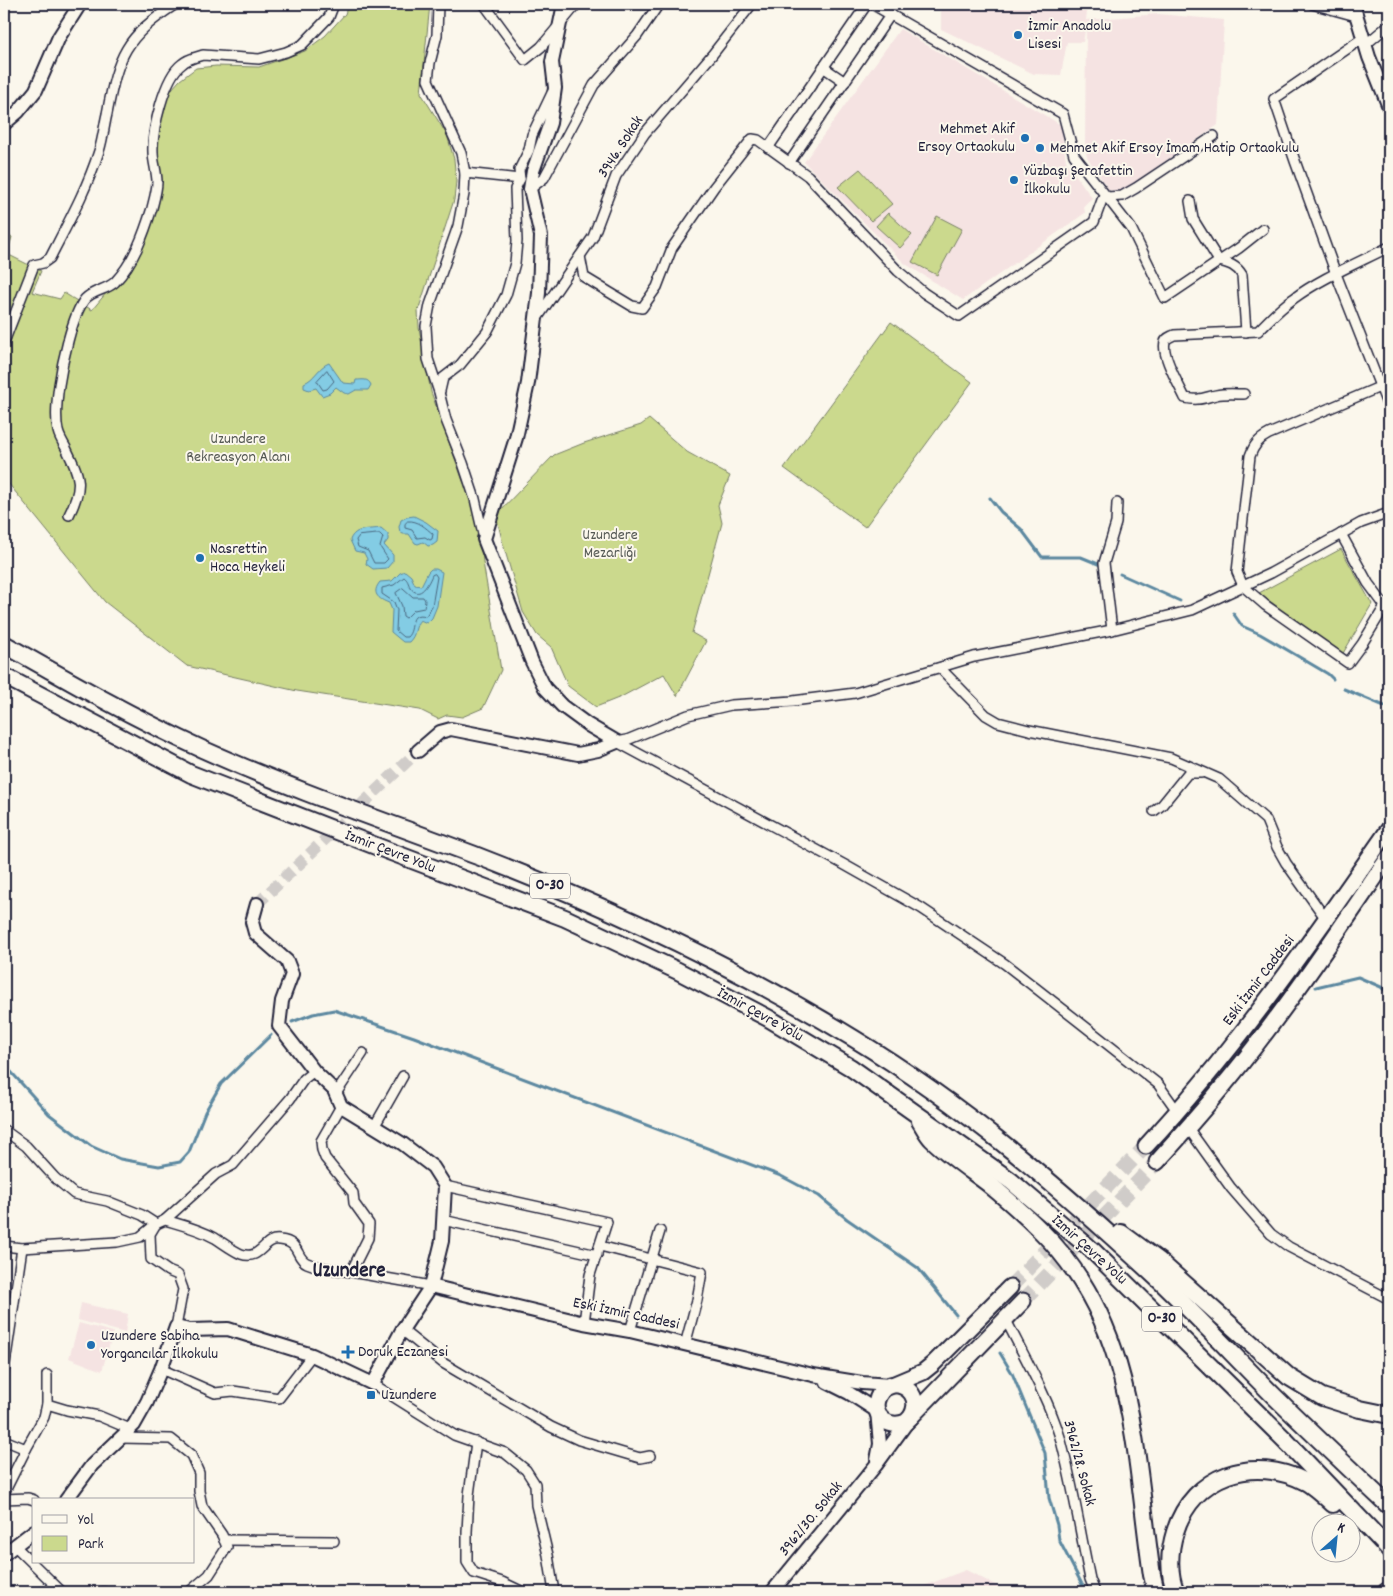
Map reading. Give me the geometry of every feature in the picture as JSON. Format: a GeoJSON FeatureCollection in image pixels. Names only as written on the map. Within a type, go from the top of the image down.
{"type":"FeatureCollection","features":[{"type":"Feature","properties":{"kind":"highway","name":"İzmir Çevre Yolu"},"geometry":{"type":"LineString","coordinates":[[4,644],[83,689],[200,748],[307,793],[483,858],[642,924],[767,989],[855,1039],[924,1086],[1014,1152],[1062,1192],[1160,1282],[1273,1395],[1389,1506]]}},
{"type":"Feature","properties":{"kind":"highway","name":"İzmir Çevre Yolu"},"geometry":{"type":"LineString","coordinates":[[4,676],[192,774],[565,918],[678,971],[768,1018],[850,1067],[1011,1180],[1092,1250],[1285,1440],[1389,1549]]}},
{"type":"Feature","properties":{"kind":"highway"},"geometry":{"type":"LineString","coordinates":[[914,1112],[932,1139],[1003,1196],[1059,1250],[1074,1270],[1097,1308],[1108,1332],[1127,1393],[1156,1592]]}},
{"type":"Feature","properties":{"kind":"highway"},"geometry":{"type":"LineString","coordinates":[[1062,1192],[1159,1260],[1289,1378],[1322,1396],[1360,1409],[1389,1415]]}},
{"type":"Feature","properties":{"kind":"highway"},"geometry":{"type":"LineString","coordinates":[[1176,1592],[1173,1585],[1171,1551],[1182,1515],[1200,1490],[1219,1478],[1236,1472],[1270,1471],[1306,1482],[1389,1555]]}},
{"type":"Feature","properties":{"kind":"main road","name":"Eski İzmir Caddesi"},"geometry":{"type":"LineString","coordinates":[[1146,1146],[1178,1112],[1229,1050],[1326,919],[1389,829]]}},
{"type":"Feature","properties":{"kind":"main road"},"geometry":{"type":"LineString","coordinates":[[1157,1162],[1242,1064],[1318,961],[1389,857]]}},
{"type":"Feature","properties":{"kind":"main road"},"geometry":{"type":"LineString","coordinates":[[1010,1287],[933,1364],[923,1372],[885,1388],[877,1397],[877,1411],[882,1419],[890,1424],[900,1424],[911,1417],[1023,1301]]}},
{"type":"Feature","properties":{"kind":"main road"},"geometry":{"type":"LineString","coordinates":[[890,1385],[906,1387],[913,1395],[916,1406],[911,1417]]}},
{"type":"Feature","properties":{"kind":"street"},"geometry":{"type":"LineString","coordinates":[[4,124],[18,112],[36,90],[59,37],[80,4]]}},
{"type":"Feature","properties":{"kind":"street"},"geometry":{"type":"LineString","coordinates":[[4,342],[34,265],[43,263],[50,258],[87,186],[100,149],[108,107],[121,57],[131,41],[153,19],[176,4]]}},
{"type":"Feature","properties":{"kind":"street"},"geometry":{"type":"LineString","coordinates":[[69,515],[75,504],[80,487],[76,468],[58,432],[57,403],[70,329],[85,299],[94,292],[114,284],[140,243],[152,206],[157,182],[152,151],[160,102],[166,86],[181,64],[194,58],[203,56],[259,59],[286,52],[302,45],[329,17],[334,4]]}},
{"type":"Feature","properties":{"kind":"street"},"geometry":{"type":"LineString","coordinates":[[438,4],[438,35],[430,63],[428,80],[461,153],[465,173],[464,194],[458,226],[430,305],[426,326],[428,359],[446,420],[475,499],[484,539],[532,662],[546,688],[562,706],[588,725],[921,908],[1004,964],[1158,1084],[1178,1112]]}},
{"type":"Feature","properties":{"kind":"street"},"geometry":{"type":"LineString","coordinates":[[484,4],[525,60],[541,47],[577,4]]}},
{"type":"Feature","properties":{"kind":"street"},"geometry":{"type":"LineString","coordinates":[[484,539],[516,438],[528,383],[539,294],[541,236],[530,189],[533,171],[550,123],[555,88],[552,62],[564,4]]}},
{"type":"Feature","properties":{"kind":"street"},"geometry":{"type":"LineString","coordinates":[[530,189],[544,178],[594,85],[637,36],[660,4]]}},
{"type":"Feature","properties":{"kind":"street","name":"3946. Sokak"},"geometry":{"type":"LineString","coordinates":[[536,319],[594,236],[616,176],[646,133],[752,4]]}},
{"type":"Feature","properties":{"kind":"street"},"geometry":{"type":"LineString","coordinates":[[768,148],[867,4]]}},
{"type":"Feature","properties":{"kind":"street"},"geometry":{"type":"LineString","coordinates":[[872,4],[1063,114],[1074,155],[1132,228],[1165,298],[1239,248],[1263,229]]}},
{"type":"Feature","properties":{"kind":"street"},"geometry":{"type":"LineString","coordinates":[[1312,4],[1354,10],[1389,107]]}},
{"type":"Feature","properties":{"kind":"street"},"geometry":{"type":"LineString","coordinates":[[789,163],[891,14]]}},
{"type":"Feature","properties":{"kind":"street"},"geometry":{"type":"LineString","coordinates":[[1389,25],[1274,99],[1336,274],[1386,385],[1389,409]]}},
{"type":"Feature","properties":{"kind":"street"},"geometry":{"type":"LineString","coordinates":[[824,67],[845,82]]}},
{"type":"Feature","properties":{"kind":"street"},"geometry":{"type":"LineString","coordinates":[[439,392],[443,378],[460,365],[487,332],[506,295],[515,263],[518,241],[515,189],[520,179],[519,170],[529,150],[532,135],[555,88]]}},
{"type":"Feature","properties":{"kind":"street"},"geometry":{"type":"LineString","coordinates":[[580,256],[584,277],[632,306],[642,308],[657,287],[672,248],[714,187],[752,139],[758,140],[808,176],[898,271],[924,293],[959,316],[1094,222],[1102,200],[1107,197],[1122,196],[1214,136]]}},
{"type":"Feature","properties":{"kind":"street"},"geometry":{"type":"LineString","coordinates":[[465,173],[520,179]]}},
{"type":"Feature","properties":{"kind":"street"},"geometry":{"type":"LineString","coordinates":[[1190,201],[1193,219],[1219,261],[1238,269],[1242,275],[1246,332]]}},
{"type":"Feature","properties":{"kind":"street"},"geometry":{"type":"LineString","coordinates":[[1244,394],[1215,395],[1202,400],[1185,398],[1165,354],[1164,343],[1167,338],[1174,335],[1258,331],[1295,297],[1389,247]]}},
{"type":"Feature","properties":{"kind":"street"},"geometry":{"type":"LineString","coordinates":[[1341,534],[1368,583],[1387,605],[1348,663],[1265,605],[1243,586],[1237,572],[1250,456],[1254,445],[1261,438],[1386,385]]}},
{"type":"Feature","properties":{"kind":"street"},"geometry":{"type":"LineString","coordinates":[[1112,630],[1104,563],[1116,523],[1116,503]]}},
{"type":"Feature","properties":{"kind":"street"},"geometry":{"type":"LineString","coordinates":[[418,751],[440,732],[451,729],[578,754],[598,750],[627,740],[688,715],[731,705],[793,701],[855,693],[974,657],[1112,630],[1192,610],[1271,573],[1361,523],[1389,513]]}},
{"type":"Feature","properties":{"kind":"street"},"geometry":{"type":"LineString","coordinates":[[940,668],[986,715],[998,722],[1028,730],[1171,758],[1219,779],[1266,820],[1286,863],[1326,919]]}},
{"type":"Feature","properties":{"kind":"street"},"geometry":{"type":"LineString","coordinates":[[1154,812],[1188,773],[1204,773]]}},
{"type":"Feature","properties":{"kind":"street"},"geometry":{"type":"LineString","coordinates":[[257,904],[252,922],[255,933],[287,961],[292,974],[282,1001],[279,1026],[314,1072],[334,1090],[338,1101],[434,1167],[444,1186],[442,1241],[431,1286],[402,1330],[374,1384]]}},
{"type":"Feature","properties":{"kind":"street"},"geometry":{"type":"LineString","coordinates":[[350,1272],[368,1238],[369,1224],[354,1204],[353,1192],[325,1158],[321,1141],[338,1101],[363,1053]]}},
{"type":"Feature","properties":{"kind":"street"},"geometry":{"type":"LineString","coordinates":[[4,1246],[22,1248],[118,1242],[140,1238],[216,1174],[233,1164],[290,1099],[304,1079],[314,1072]]}},
{"type":"Feature","properties":{"kind":"street"},"geometry":{"type":"LineString","coordinates":[[374,1127],[403,1076]]}},
{"type":"Feature","properties":{"kind":"street"},"geometry":{"type":"LineString","coordinates":[[1188,1128],[1232,1188],[1271,1234],[1289,1247],[1389,1299]]}},
{"type":"Feature","properties":{"kind":"street"},"geometry":{"type":"LineString","coordinates":[[4,1130],[26,1146],[55,1178],[74,1194],[107,1201],[160,1222],[204,1232],[246,1255],[258,1253],[268,1242],[281,1240],[292,1244],[307,1263],[431,1286]]}},
{"type":"Feature","properties":{"kind":"street"},"geometry":{"type":"LineString","coordinates":[[444,1186],[607,1222],[590,1275],[584,1323]]}},
{"type":"Feature","properties":{"kind":"street"},"geometry":{"type":"LineString","coordinates":[[443,1220],[652,1259],[702,1272],[685,1345]]}},
{"type":"Feature","properties":{"kind":"street"},"geometry":{"type":"LineString","coordinates":[[67,1498],[92,1465],[134,1425],[147,1402],[161,1370],[176,1327],[184,1289],[178,1275],[150,1259],[150,1234],[160,1222]]}},
{"type":"Feature","properties":{"kind":"street"},"geometry":{"type":"LineString","coordinates":[[630,1331],[660,1231]]}},
{"type":"Feature","properties":{"kind":"street"},"geometry":{"type":"LineString","coordinates":[[4,1371],[7,1323],[22,1248]]}},
{"type":"Feature","properties":{"kind":"street","name":"Eski İzmir Caddesi"},"geometry":{"type":"LineString","coordinates":[[431,1286],[584,1323],[630,1331],[813,1376],[862,1384],[890,1385]]}},
{"type":"Feature","properties":{"kind":"street","name":"3962/28. Sokak"},"geometry":{"type":"LineString","coordinates":[[1006,1320],[1036,1378],[1059,1436],[1073,1490],[1090,1580],[1096,1592]]}},
{"type":"Feature","properties":{"kind":"street"},"geometry":{"type":"LineString","coordinates":[[176,1327],[190,1330],[228,1329],[312,1355],[374,1384],[454,1435],[505,1453],[526,1470],[535,1484],[536,1505],[548,1555],[554,1592]]}},
{"type":"Feature","properties":{"kind":"street"},"geometry":{"type":"LineString","coordinates":[[402,1330],[443,1363],[551,1427],[579,1440],[640,1458],[650,1456]]}},
{"type":"Feature","properties":{"kind":"street"},"geometry":{"type":"LineString","coordinates":[[161,1370],[215,1394],[233,1391],[279,1398],[312,1355]]}},
{"type":"Feature","properties":{"kind":"street"},"geometry":{"type":"LineString","coordinates":[[4,1493],[44,1417],[47,1404],[47,1375]]}},
{"type":"Feature","properties":{"kind":"street","name":"Eski İzmir Caddesi"},"geometry":{"type":"LineString","coordinates":[[813,1376],[849,1393],[877,1411]]}},
{"type":"Feature","properties":{"kind":"street"},"geometry":{"type":"LineString","coordinates":[[47,1404],[99,1416],[125,1434],[172,1440],[191,1455],[199,1473],[199,1491],[202,1506],[224,1540],[227,1548],[209,1575],[189,1591]]}},
{"type":"Feature","properties":{"kind":"street"},"geometry":{"type":"LineString","coordinates":[[876,1465],[880,1444],[877,1411]]}},
{"type":"Feature","properties":{"kind":"street","name":"3962/30. Sokak"},"geometry":{"type":"LineString","coordinates":[[772,1592],[876,1465],[911,1417]]}},
{"type":"Feature","properties":{"kind":"street"},"geometry":{"type":"LineString","coordinates":[[4,1440],[26,1449]]}},
{"type":"Feature","properties":{"kind":"street"},"geometry":{"type":"LineString","coordinates":[[476,1442],[469,1495],[467,1562],[474,1573],[502,1582],[523,1592]]}},
{"type":"Feature","properties":{"kind":"street"},"geometry":{"type":"LineString","coordinates":[[4,1499],[32,1499]]}},
{"type":"Feature","properties":{"kind":"street"},"geometry":{"type":"LineString","coordinates":[[4,1554],[32,1533]]}},
{"type":"Feature","properties":{"kind":"street"},"geometry":{"type":"LineString","coordinates":[[224,1540],[334,1541]]}},
{"type":"Feature","properties":{"kind":"street"},"geometry":{"type":"LineString","coordinates":[[15,1546],[32,1563]]}},
{"type":"Feature","properties":{"kind":"street"},"geometry":{"type":"LineString","coordinates":[[33,1564],[62,1592]]}},
{"type":"Feature","properties":{"kind":"shaded area"},"geometry":{"type":"Polygon","coordinates":[[[941,4],[1088,4],[1086,20],[1158,14],[1224,20],[1218,125],[1120,192],[1109,190],[1087,157],[1085,147],[1086,26],[1083,42],[1067,42],[1061,75],[1034,74],[941,29],[941,4]]]}},
{"type":"Feature","properties":{"kind":"shaded area"},"geometry":{"type":"Polygon","coordinates":[[[900,29],[1061,125],[1066,161],[1092,198],[1084,206],[1085,213],[963,300],[904,263],[804,162],[900,29]]]}},
{"type":"Feature","properties":{"kind":"shaded area"},"geometry":{"type":"Polygon","coordinates":[[[81,1303],[128,1314],[125,1333],[78,1320],[81,1303]]]}},
{"type":"Feature","properties":{"kind":"shaded area","name":"Uzundere Sabiha Yorgancılar İlkokulu"},"geometry":{"type":"Polygon","coordinates":[[[79,1323],[113,1332],[102,1371],[69,1358],[79,1323]]]}},
{"type":"Feature","properties":{"kind":"shaded area"},"geometry":{"type":"Polygon","coordinates":[[[966,1570],[1009,1592],[908,1592],[966,1570]]]}},
{"type":"Feature","properties":{"kind":"green space","name":"Uzundere Rekreasyon Alanı"},"geometry":{"type":"Polygon","coordinates":[[[348,4],[430,4],[421,93],[447,135],[454,159],[456,181],[454,200],[418,311],[419,328],[431,392],[463,481],[478,511],[483,562],[501,670],[483,708],[462,717],[447,715],[438,719],[420,710],[297,691],[187,666],[105,602],[4,478],[4,234],[12,237],[7,254],[41,271],[32,292],[60,299],[64,293],[92,310],[136,257],[157,182],[152,151],[160,102],[180,80],[196,68],[216,66],[259,67],[305,51],[325,36],[345,14],[348,4]]]}},
{"type":"Feature","properties":{"kind":"green space"},"geometry":{"type":"Polygon","coordinates":[[[860,169],[892,204],[871,221],[838,187],[860,169]]]}},
{"type":"Feature","properties":{"kind":"green space"},"geometry":{"type":"Polygon","coordinates":[[[888,213],[912,235],[900,248],[876,226],[888,213]]]}},
{"type":"Feature","properties":{"kind":"green space"},"geometry":{"type":"Polygon","coordinates":[[[937,216],[962,229],[937,275],[912,262],[937,216]]]}},
{"type":"Feature","properties":{"kind":"green space"},"geometry":{"type":"Polygon","coordinates":[[[891,322],[972,382],[865,527],[784,468],[891,322]]]}},
{"type":"Feature","properties":{"kind":"green space","name":"Uzundere Mezarlığı"},"geometry":{"type":"Polygon","coordinates":[[[649,419],[687,452],[730,476],[718,505],[722,523],[692,633],[706,641],[677,696],[664,674],[621,697],[596,707],[568,686],[551,647],[537,635],[523,612],[496,515],[554,455],[584,443],[641,425],[649,419]]]}},
{"type":"Feature","properties":{"kind":"green space"},"geometry":{"type":"Polygon","coordinates":[[[1341,549],[1372,604],[1342,655],[1259,593],[1341,549]]]}},
{"type":"Feature","properties":{"kind":"water"},"geometry":{"type":"Polygon","coordinates":[[[329,363],[343,383],[355,384],[356,380],[367,380],[371,385],[368,390],[356,390],[349,394],[336,387],[330,393],[322,396],[316,388],[309,390],[304,388],[304,383],[329,363]]]}},
{"type":"Feature","properties":{"kind":"water"},"geometry":{"type":"Polygon","coordinates":[[[414,516],[438,531],[437,542],[428,546],[423,542],[418,544],[415,543],[409,534],[400,532],[401,520],[414,516]]]}},
{"type":"Feature","properties":{"kind":"water"},"geometry":{"type":"Polygon","coordinates":[[[381,528],[388,534],[388,540],[384,545],[393,555],[393,561],[387,568],[373,569],[366,564],[367,559],[364,553],[355,551],[350,540],[359,531],[381,528]]]}},
{"type":"Feature","properties":{"kind":"water"},"geometry":{"type":"Polygon","coordinates":[[[431,569],[442,572],[437,606],[432,618],[427,623],[420,620],[412,639],[409,642],[403,642],[391,632],[392,610],[389,603],[377,595],[377,586],[380,582],[392,581],[405,571],[411,576],[415,585],[421,586],[431,569]]]}},
{"type":"Feature","properties":{"kind":"waterway"},"geometry":{"type":"LineString","coordinates":[[990,498],[1001,512],[1021,529],[1042,557],[1081,557],[1103,566]]}},
{"type":"Feature","properties":{"kind":"waterway"},"geometry":{"type":"LineString","coordinates":[[1120,574],[1180,601]]}},
{"type":"Feature","properties":{"kind":"waterway"},"geometry":{"type":"LineString","coordinates":[[1233,613],[1242,626],[1260,634],[1328,674],[1333,679]]}},
{"type":"Feature","properties":{"kind":"waterway"},"geometry":{"type":"LineString","coordinates":[[1344,689],[1389,708]]}},
{"type":"Feature","properties":{"kind":"waterway"},"geometry":{"type":"LineString","coordinates":[[1316,987],[1358,977],[1381,987],[1389,994]]}},
{"type":"Feature","properties":{"kind":"waterway"},"geometry":{"type":"LineString","coordinates":[[292,1022],[313,1014],[334,1010],[414,1037],[781,1176],[819,1196],[847,1219],[918,1268],[956,1315]]}},
{"type":"Feature","properties":{"kind":"waterway"},"geometry":{"type":"LineString","coordinates":[[4,1064],[49,1114],[91,1146],[120,1159],[159,1166],[180,1162],[189,1152],[205,1112],[221,1084],[271,1035]]}},
{"type":"Feature","properties":{"kind":"waterway"},"geometry":{"type":"LineString","coordinates":[[1000,1353],[1012,1373],[1045,1453],[1049,1498],[1057,1525],[1059,1540],[1086,1592]]}},
{"type":"Feature","properties":{"kind":"tunnel"},"geometry":{"type":"LineString","coordinates":[[257,904],[418,751]]}},
{"type":"Feature","properties":{"kind":"tunnel"},"geometry":{"type":"LineString","coordinates":[[1010,1287],[1146,1146]]}},
{"type":"Feature","properties":{"kind":"tunnel"},"geometry":{"type":"LineString","coordinates":[[1023,1301],[1157,1162]]}},
{"type":"Feature","properties":{"kind":"place","name":"İzmir Anadolu Lisesi"},"geometry":{"type":"Point","coordinates":[1018,35]}},
{"type":"Feature","properties":{"kind":"place","name":"Mehmet Akif Ersoy Ortaokulu"},"geometry":{"type":"Point","coordinates":[1025,138]}},
{"type":"Feature","properties":{"kind":"place","name":"Mehmet Akif Ersoy İmam Hatip Ortaokulu"},"geometry":{"type":"Point","coordinates":[1040,148]}},
{"type":"Feature","properties":{"kind":"place","name":"Yüzbaşı Şerafettin İlkokulu"},"geometry":{"type":"Point","coordinates":[1014,180]}},
{"type":"Feature","properties":{"kind":"place","name":"Nasrettin Hoca Heykeli"},"geometry":{"type":"Point","coordinates":[200,558]}},
{"type":"Feature","properties":{"kind":"place","name":"Uzundere Sabiha Yorgancılar İlkokulu"},"geometry":{"type":"Point","coordinates":[91,1345]}},
{"type":"Feature","properties":{"kind":"place","name":"Doruk Eczanesi"},"geometry":{"type":"Point","coordinates":[348,1352]}},
{"type":"Feature","properties":{"kind":"place","name":"Uzundere"},"geometry":{"type":"Point","coordinates":[371,1395]}},
{"type":"Feature","properties":{"kind":"district","name":"Uzundere"},"geometry":{"type":"Point","coordinates":[349,1272]}}]}
